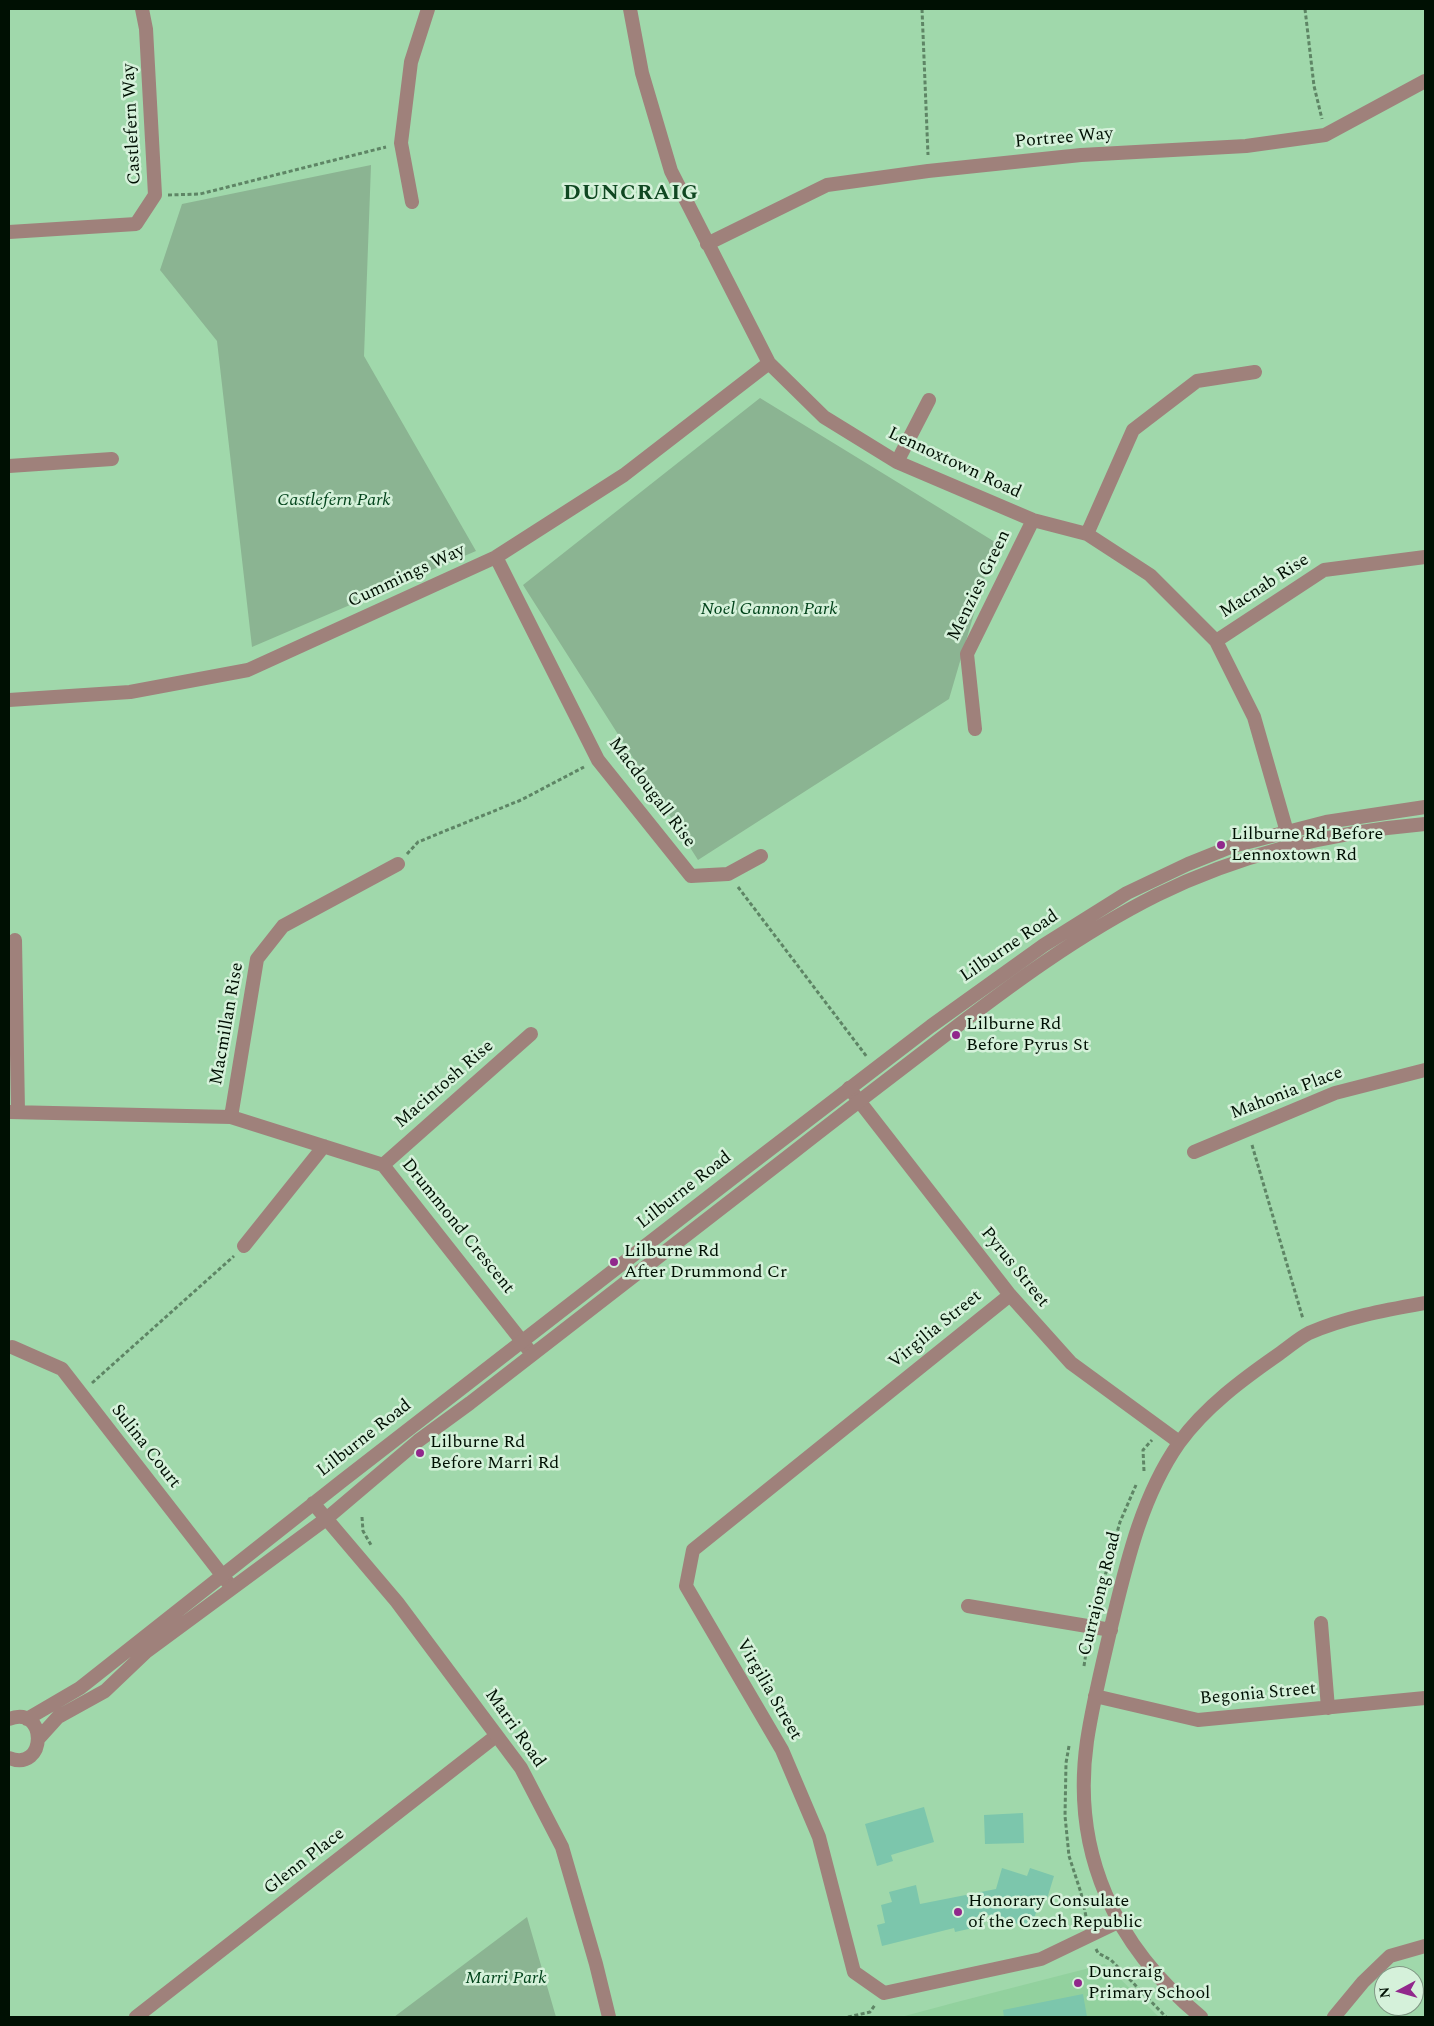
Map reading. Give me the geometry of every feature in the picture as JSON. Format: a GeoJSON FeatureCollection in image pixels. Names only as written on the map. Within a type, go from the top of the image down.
{"type":"FeatureCollection","features":[{"type":"Feature","properties":{"kind":"street","name":"Castlefern Way"},"geometry":{"type":"LineString","coordinates":[[9,232],[136,224],[155,195],[146,29],[142,9]]}},
{"type":"Feature","properties":{"kind":"street"},"geometry":{"type":"LineString","coordinates":[[412,202],[401,143],[411,62],[428,9]]}},
{"type":"Feature","properties":{"kind":"street","name":"Lennoxtown Road"},"geometry":{"type":"LineString","coordinates":[[630,9],[642,73],[671,171],[769,364],[824,417],[897,462],[1033,520],[1087,534],[1150,575],[1216,641],[1254,717],[1291,846]]}},
{"type":"Feature","properties":{"kind":"street","name":"Portree Way"},"geometry":{"type":"LineString","coordinates":[[707,244],[827,185],[928,171],[1081,156],[1246,146],[1325,135],[1425,82]]}},
{"type":"Feature","properties":{"kind":"street","name":"Cummings Way"},"geometry":{"type":"LineString","coordinates":[[9,700],[130,692],[248,670],[496,557],[624,475],[769,364]]}},
{"type":"Feature","properties":{"kind":"street"},"geometry":{"type":"LineString","coordinates":[[1087,534],[1134,430],[1198,381],[1255,372]]}},
{"type":"Feature","properties":{"kind":"street"},"geometry":{"type":"LineString","coordinates":[[897,462],[929,400]]}},
{"type":"Feature","properties":{"kind":"street"},"geometry":{"type":"LineString","coordinates":[[9,466],[112,459]]}},
{"type":"Feature","properties":{"kind":"street","name":"Menzies Green"},"geometry":{"type":"LineString","coordinates":[[975,729],[967,654],[1033,520]]}},
{"type":"Feature","properties":{"kind":"street","name":"Macdougall Rise"},"geometry":{"type":"LineString","coordinates":[[496,557],[598,760],[691,876],[728,874],[761,856]]}},
{"type":"Feature","properties":{"kind":"street","name":"Macnab Rise"},"geometry":{"type":"LineString","coordinates":[[1216,641],[1324,570],[1425,557]]}},
{"type":"Feature","properties":{"kind":"street","name":"Lilburne Road"},"geometry":{"type":"LineString","coordinates":[[19,1719],[80,1688],[313,1503],[849,1088],[992,980],[1044,945],[1127,893],[1188,864],[1233,846],[1326,822],[1425,807]]}},
{"type":"Feature","properties":{"kind":"street","name":"Lilburne Road"},"geometry":{"type":"LineString","coordinates":[[10,1760],[20,1760],[34,1753],[38,1746],[39,1738],[58,1717],[105,1691],[147,1651],[326,1519],[418,1441],[859,1101],[990,1001],[1097,928],[1156,895],[1237,862],[1291,846],[1365,831],[1425,824]]}},
{"type":"Feature","properties":{"kind":"street","name":"Macmillan Rise"},"geometry":{"type":"LineString","coordinates":[[231,1117],[257,959],[283,926],[398,864]]}},
{"type":"Feature","properties":{"kind":"street"},"geometry":{"type":"LineString","coordinates":[[13,1111],[16,940]]}},
{"type":"Feature","properties":{"kind":"street","name":"Macintosh Rise"},"geometry":{"type":"LineString","coordinates":[[383,1165],[531,1034]]}},
{"type":"Feature","properties":{"kind":"street","name":"Mahonia Place"},"geometry":{"type":"LineString","coordinates":[[1194,1152],[1335,1093],[1425,1070]]}},
{"type":"Feature","properties":{"kind":"street","name":"Pyrus Street"},"geometry":{"type":"LineString","coordinates":[[849,1088],[1010,1295],[1071,1363],[1179,1442]]}},
{"type":"Feature","properties":{"kind":"street","name":"Drummond Crescent"},"geometry":{"type":"LineString","coordinates":[[13,1111],[231,1117],[383,1165],[532,1354]]}},
{"type":"Feature","properties":{"kind":"street"},"geometry":{"type":"LineString","coordinates":[[244,1246],[324,1146]]}},
{"type":"Feature","properties":{"kind":"street","name":"Virgilia Street"},"geometry":{"type":"LineString","coordinates":[[884,1993],[854,1972],[819,1837],[782,1750],[686,1586],[693,1550],[1010,1295]]}},
{"type":"Feature","properties":{"kind":"street","name":"Currajong Road"},"geometry":{"type":"LineString","coordinates":[[1201,2017],[1174,1995],[1142,1958],[1118,1922],[1099,1879],[1088,1835],[1083,1795],[1087,1742],[1095,1696],[1135,1534],[1154,1486],[1179,1442],[1208,1411],[1236,1386],[1307,1334],[1361,1314],[1425,1303]]}},
{"type":"Feature","properties":{"kind":"street","name":"Sulina Court"},"geometry":{"type":"LineString","coordinates":[[12,1347],[62,1368],[80,1394],[232,1590]]}},
{"type":"Feature","properties":{"kind":"street","name":"Marri Road"},"geometry":{"type":"LineString","coordinates":[[313,1503],[397,1602],[521,1768],[562,1847],[596,1964],[609,2017]]}},
{"type":"Feature","properties":{"kind":"street"},"geometry":{"type":"LineString","coordinates":[[968,1606],[1111,1630]]}},
{"type":"Feature","properties":{"kind":"street"},"geometry":{"type":"LineString","coordinates":[[1321,1623],[1328,1708]]}},
{"type":"Feature","properties":{"kind":"street","name":"Begonia Street"},"geometry":{"type":"LineString","coordinates":[[1095,1696],[1198,1720],[1425,1698]]}},
{"type":"Feature","properties":{"kind":"street"},"geometry":{"type":"LineString","coordinates":[[9,1706],[19,1719],[33,1724],[39,1738]]}},
{"type":"Feature","properties":{"kind":"street","name":"Glenn Place"},"geometry":{"type":"LineString","coordinates":[[136,2017],[496,1736]]}},
{"type":"Feature","properties":{"kind":"street"},"geometry":{"type":"LineString","coordinates":[[884,1993],[1040,1958],[1118,1922]]}},
{"type":"Feature","properties":{"kind":"street"},"geometry":{"type":"LineString","coordinates":[[1334,2017],[1363,1982],[1390,1956],[1425,1946]]}},
{"type":"Feature","properties":{"kind":"path"},"geometry":{"type":"LineString","coordinates":[[922,9],[928,171]]}},
{"type":"Feature","properties":{"kind":"path"},"geometry":{"type":"LineString","coordinates":[[1305,9],[1314,86],[1325,135]]}},
{"type":"Feature","properties":{"kind":"path"},"geometry":{"type":"LineString","coordinates":[[155,195],[200,194],[401,143]]}},
{"type":"Feature","properties":{"kind":"path"},"geometry":{"type":"LineString","coordinates":[[398,864],[418,842],[521,800],[598,760]]}},
{"type":"Feature","properties":{"kind":"path"},"geometry":{"type":"LineString","coordinates":[[728,874],[867,1057]]}},
{"type":"Feature","properties":{"kind":"path"},"geometry":{"type":"LineString","coordinates":[[1248,1129],[1307,1334]]}},
{"type":"Feature","properties":{"kind":"path"},"geometry":{"type":"LineString","coordinates":[[80,1394],[244,1246]]}},
{"type":"Feature","properties":{"kind":"path"},"geometry":{"type":"LineString","coordinates":[[1140,1477],[1144,1471],[1143,1450],[1161,1429]]}},
{"type":"Feature","properties":{"kind":"path"},"geometry":{"type":"LineString","coordinates":[[1083,1674],[1086,1649],[1120,1522],[1137,1483]]}},
{"type":"Feature","properties":{"kind":"path"},"geometry":{"type":"LineString","coordinates":[[1070,1745],[1066,1763],[1065,1816],[1069,1856],[1081,1893],[1084,1912],[1098,1953],[1111,1960],[1166,2017]]}},
{"type":"Feature","properties":{"kind":"path"},"geometry":{"type":"LineString","coordinates":[[848,2017],[870,2012],[884,1993]]}},
{"type":"Feature","properties":{"kind":"shaded area","name":"Duncraig Primary School"},"geometry":{"type":"Polygon","coordinates":[[[1105,1964],[1159,2017],[901,2017],[957,2002],[1105,1964]]]}},
{"type":"Feature","properties":{"kind":"green space","name":"Castlefern Park"},"geometry":{"type":"Polygon","coordinates":[[[371,165],[364,356],[476,551],[252,647],[217,341],[160,270],[182,204],[371,165]]]}},
{"type":"Feature","properties":{"kind":"green space","name":"Noel Gannon Park"},"geometry":{"type":"Polygon","coordinates":[[[760,398],[995,542],[949,699],[698,860],[523,585],[760,398]]]}},
{"type":"Feature","properties":{"kind":"green space","name":"Marri Park"},"geometry":{"type":"Polygon","coordinates":[[[527,1917],[556,2017],[394,2017],[527,1917]]]}},
{"type":"Feature","properties":{"kind":"building"},"geometry":{"type":"Polygon","coordinates":[[[924,1807],[934,1842],[891,1855],[893,1861],[877,1866],[865,1824],[924,1807]]]}},
{"type":"Feature","properties":{"kind":"building"},"geometry":{"type":"Polygon","coordinates":[[[1023,1813],[1024,1843],[985,1844],[984,1815],[1023,1813]]]}},
{"type":"Feature","properties":{"kind":"building"},"geometry":{"type":"Polygon","coordinates":[[[1002,1868],[1027,1876],[1030,1868],[1054,1876],[1047,1899],[1041,1897],[1031,1928],[979,1912],[982,1926],[955,1932],[954,1928],[882,1946],[877,1925],[885,1923],[881,1905],[892,1902],[889,1892],[916,1885],[920,1904],[996,1889],[1002,1868]]]}},
{"type":"Feature","properties":{"kind":"building"},"geometry":{"type":"Polygon","coordinates":[[[1083,1994],[1087,2017],[1004,2017],[1003,2010],[1083,1994]]]}},
{"type":"Feature","properties":{"kind":"place","name":"Lilburne Rd Before Lennoxtown Rd"},"geometry":{"type":"Point","coordinates":[1221,845]}},
{"type":"Feature","properties":{"kind":"place","name":"Lilburne Rd Before Pyrus St"},"geometry":{"type":"Point","coordinates":[956,1035]}},
{"type":"Feature","properties":{"kind":"place","name":"Lilburne Rd After Drummond Cr"},"geometry":{"type":"Point","coordinates":[614,1262]}},
{"type":"Feature","properties":{"kind":"place","name":"Lilburne Rd Before Marri Rd"},"geometry":{"type":"Point","coordinates":[420,1453]}},
{"type":"Feature","properties":{"kind":"place","name":"Honorary Consulate of the Czech Republic"},"geometry":{"type":"Point","coordinates":[958,1912]}},
{"type":"Feature","properties":{"kind":"place","name":"Duncraig Primary School"},"geometry":{"type":"Point","coordinates":[1078,1983]}},
{"type":"Feature","properties":{"kind":"district","name":"DUNCRAIG"},"geometry":{"type":"Point","coordinates":[631,195]}}]}
